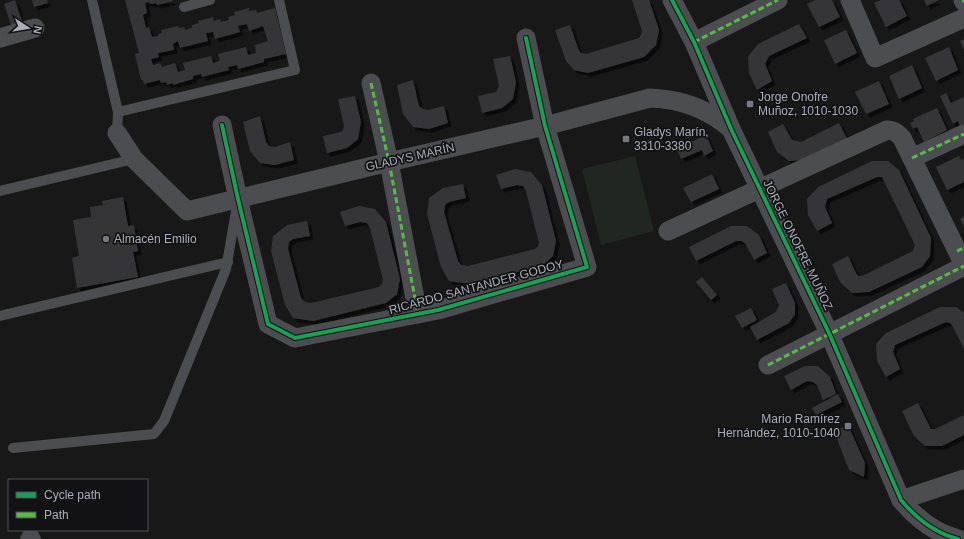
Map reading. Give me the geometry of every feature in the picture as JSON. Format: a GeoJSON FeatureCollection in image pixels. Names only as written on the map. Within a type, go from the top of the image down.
{"type":"FeatureCollection","features":[{"type":"Feature","properties":{"kind":"street","name":"JORGE ONOFRE MUÑOZ"},"geometry":{"type":"LineString","coordinates":[[672,0],[694,42],[731,129],[829,333],[901,500],[909,510],[930,527],[958,539]]}},
{"type":"Feature","properties":{"kind":"street"},"geometry":{"type":"LineString","coordinates":[[694,42],[778,0]]}},
{"type":"Feature","properties":{"kind":"street"},"geometry":{"type":"LineString","coordinates":[[850,0],[875,58],[964,18]]}},
{"type":"Feature","properties":{"kind":"street"},"geometry":{"type":"LineString","coordinates":[[0,38],[35,28]]}},
{"type":"Feature","properties":{"kind":"street","name":"RICARDO SANTANDER GODOY"},"geometry":{"type":"LineString","coordinates":[[222,125],[238,200],[268,324],[295,338],[418,314],[587,267],[545,126],[526,38]]}},
{"type":"Feature","properties":{"kind":"street"},"geometry":{"type":"LineString","coordinates":[[371,83],[389,162],[418,314]]}},
{"type":"Feature","properties":{"kind":"street","name":"GLADYS MARÍN"},"geometry":{"type":"LineString","coordinates":[[117,133],[134,159],[187,211],[545,126],[650,98],[679,101],[693,105],[720,119],[731,129]]}},
{"type":"Feature","properties":{"kind":"street"},"geometry":{"type":"LineString","coordinates":[[668,231],[886,130],[895,132],[902,138],[962,258],[829,333],[768,365]]}},
{"type":"Feature","properties":{"kind":"street"},"geometry":{"type":"LineString","coordinates":[[912,158],[964,134]]}},
{"type":"Feature","properties":{"kind":"street"},"geometry":{"type":"LineString","coordinates":[[901,500],[964,479]]}},
{"type":"Feature","properties":{"kind":"lane"},"geometry":{"type":"LineString","coordinates":[[92,0],[118,112],[117,133]]}},
{"type":"Feature","properties":{"kind":"lane"},"geometry":{"type":"LineString","coordinates":[[184,7],[210,0]]}},
{"type":"Feature","properties":{"kind":"lane"},"geometry":{"type":"LineString","coordinates":[[118,112],[295,70],[279,0]]}},
{"type":"Feature","properties":{"kind":"lane"},"geometry":{"type":"LineString","coordinates":[[0,191],[134,159]]}},
{"type":"Feature","properties":{"kind":"lane"},"geometry":{"type":"LineString","coordinates":[[13,448],[154,434],[164,421],[223,276],[228,262],[238,200]]}},
{"type":"Feature","properties":{"kind":"lane"},"geometry":{"type":"LineString","coordinates":[[0,316],[228,262]]}},
{"type":"Feature","properties":{"kind":"shaded area"},"geometry":{"type":"Polygon","coordinates":[[[635,156],[654,231],[601,245],[582,169],[635,156]]]}},
{"type":"Feature","properties":{"kind":"building"},"geometry":{"type":"Polygon","coordinates":[[[15,0],[23,24],[12,28],[4,4],[15,0]]]}},
{"type":"Feature","properties":{"kind":"building"},"geometry":{"type":"Polygon","coordinates":[[[32,0],[47,0],[48,3],[34,7],[32,0]]]}},
{"type":"Feature","properties":{"kind":"building"},"geometry":{"type":"Polygon","coordinates":[[[125,0],[173,1],[157,5],[156,3],[145,3],[147,13],[143,15],[146,28],[149,27],[152,37],[158,36],[158,34],[162,33],[161,30],[178,26],[179,28],[184,27],[185,30],[192,28],[192,25],[199,23],[198,21],[213,17],[214,21],[220,19],[221,22],[229,20],[228,17],[235,15],[234,12],[249,8],[249,11],[256,10],[257,13],[275,8],[286,54],[264,59],[264,62],[238,69],[237,65],[228,67],[229,70],[202,77],[201,74],[193,76],[193,79],[173,85],[173,83],[167,85],[166,82],[161,83],[160,80],[144,84],[143,80],[141,80],[135,54],[139,53],[125,0]],[[247,24],[238,26],[240,32],[215,39],[213,32],[206,33],[208,41],[180,48],[178,41],[173,44],[174,50],[158,53],[159,57],[151,59],[153,65],[160,63],[162,67],[175,63],[178,72],[185,70],[183,63],[211,56],[213,63],[220,61],[218,54],[246,47],[248,55],[256,53],[255,45],[268,41],[263,26],[249,31],[247,24]]]}},
{"type":"Feature","properties":{"kind":"building"},"geometry":{"type":"Polygon","coordinates":[[[632,0],[649,0],[659,30],[656,45],[644,57],[588,73],[574,70],[566,61],[555,30],[570,25],[579,51],[586,54],[639,38],[642,31],[632,0]]]}},
{"type":"Feature","properties":{"kind":"building"},"geometry":{"type":"Polygon","coordinates":[[[815,0],[832,0],[840,17],[819,27],[807,4],[815,0]]]}},
{"type":"Feature","properties":{"kind":"building"},"geometry":{"type":"Polygon","coordinates":[[[881,0],[899,0],[907,16],[886,27],[874,3],[881,0]]]}},
{"type":"Feature","properties":{"kind":"building"},"geometry":{"type":"Polygon","coordinates":[[[924,0],[939,0],[927,6],[924,0]]]}},
{"type":"Feature","properties":{"kind":"building"},"geometry":{"type":"Polygon","coordinates":[[[799,24],[807,38],[769,56],[765,64],[772,81],[757,90],[749,73],[748,57],[758,44],[799,24]]]}},
{"type":"Feature","properties":{"kind":"building"},"geometry":{"type":"Polygon","coordinates":[[[846,30],[857,53],[835,64],[824,40],[846,30]]]}},
{"type":"Feature","properties":{"kind":"building"},"geometry":{"type":"Polygon","coordinates":[[[964,39],[964,50],[960,41],[964,39]]]}},
{"type":"Feature","properties":{"kind":"building"},"geometry":{"type":"Polygon","coordinates":[[[949,47],[958,70],[936,81],[925,58],[949,47]]]}},
{"type":"Feature","properties":{"kind":"building"},"geometry":{"type":"Polygon","coordinates":[[[510,56],[516,82],[513,99],[502,108],[482,113],[478,96],[496,92],[499,86],[493,59],[510,56]]]}},
{"type":"Feature","properties":{"kind":"building"},"geometry":{"type":"Polygon","coordinates":[[[912,65],[922,88],[899,99],[889,76],[912,65]]]}},
{"type":"Feature","properties":{"kind":"building"},"geometry":{"type":"Polygon","coordinates":[[[413,80],[419,106],[428,110],[444,106],[448,123],[429,129],[413,127],[403,114],[397,85],[413,80]]]}},
{"type":"Feature","properties":{"kind":"building"},"geometry":{"type":"Polygon","coordinates":[[[879,81],[889,104],[866,114],[855,92],[879,81]]]}},
{"type":"Feature","properties":{"kind":"building"},"geometry":{"type":"Polygon","coordinates":[[[946,93],[951,103],[964,97],[964,125],[960,126],[958,121],[953,124],[940,96],[946,93]]]}},
{"type":"Feature","properties":{"kind":"building"},"geometry":{"type":"Polygon","coordinates":[[[355,96],[361,122],[358,139],[347,148],[327,153],[323,136],[341,132],[344,126],[338,99],[355,96]]]}},
{"type":"Feature","properties":{"kind":"building"},"geometry":{"type":"Polygon","coordinates":[[[937,108],[947,130],[924,142],[917,127],[913,129],[910,123],[914,121],[913,119],[937,108]]]}},
{"type":"Feature","properties":{"kind":"building"},"geometry":{"type":"Polygon","coordinates":[[[260,116],[266,142],[269,146],[275,147],[290,142],[294,160],[275,165],[260,163],[250,151],[243,122],[260,116]]]}},
{"type":"Feature","properties":{"kind":"building"},"geometry":{"type":"Polygon","coordinates":[[[839,123],[847,139],[805,160],[789,161],[777,152],[768,132],[783,124],[792,140],[801,142],[839,123]]]}},
{"type":"Feature","properties":{"kind":"building"},"geometry":{"type":"Polygon","coordinates":[[[706,135],[713,151],[704,156],[702,150],[681,159],[677,149],[706,135]]]}},
{"type":"Feature","properties":{"kind":"building"},"geometry":{"type":"Polygon","coordinates":[[[959,156],[961,160],[964,159],[964,182],[947,190],[936,167],[959,156]]]}},
{"type":"Feature","properties":{"kind":"building"},"geometry":{"type":"Polygon","coordinates":[[[872,161],[888,161],[899,170],[931,238],[930,256],[922,267],[869,292],[852,293],[840,282],[832,264],[848,256],[858,276],[862,276],[913,251],[915,245],[882,177],[877,177],[827,199],[825,207],[832,223],[817,231],[808,215],[807,199],[818,187],[872,161]]]}},
{"type":"Feature","properties":{"kind":"building"},"geometry":{"type":"Polygon","coordinates":[[[515,169],[531,172],[542,185],[556,241],[553,256],[542,266],[469,284],[449,281],[441,267],[427,214],[429,198],[443,188],[463,184],[466,198],[449,202],[445,205],[444,212],[458,261],[461,265],[468,266],[535,249],[539,243],[526,191],[523,186],[517,185],[501,189],[496,175],[515,169]]]}},
{"type":"Feature","properties":{"kind":"building"},"geometry":{"type":"Polygon","coordinates":[[[712,174],[719,189],[691,202],[683,188],[712,174]]]}},
{"type":"Feature","properties":{"kind":"building","name":"Almacén Emilio"},"geometry":{"type":"Polygon","coordinates":[[[123,197],[128,226],[134,225],[138,251],[133,252],[138,277],[77,288],[72,258],[79,256],[73,220],[91,217],[90,207],[103,205],[102,201],[123,197]]]}},
{"type":"Feature","properties":{"kind":"building"},"geometry":{"type":"Polygon","coordinates":[[[359,206],[375,209],[386,222],[400,279],[397,294],[386,303],[313,321],[293,318],[285,305],[271,251],[273,236],[287,225],[307,221],[310,236],[293,239],[289,242],[288,249],[301,298],[305,302],[311,303],[379,287],[382,284],[383,280],[370,228],[367,223],[360,222],[345,226],[340,212],[359,206]]]}},
{"type":"Feature","properties":{"kind":"building"},"geometry":{"type":"Polygon","coordinates":[[[964,216],[964,227],[960,219],[964,216]]]}},
{"type":"Feature","properties":{"kind":"building"},"geometry":{"type":"Polygon","coordinates":[[[731,226],[747,226],[759,235],[767,253],[754,260],[745,243],[736,241],[696,261],[689,247],[731,226]]]}},
{"type":"Feature","properties":{"kind":"building"},"geometry":{"type":"Polygon","coordinates":[[[702,277],[717,295],[711,300],[696,282],[702,277]]]}},
{"type":"Feature","properties":{"kind":"building"},"geometry":{"type":"Polygon","coordinates":[[[786,283],[795,303],[795,314],[789,323],[757,340],[750,327],[776,312],[779,305],[772,289],[786,283]]]}},
{"type":"Feature","properties":{"kind":"building"},"geometry":{"type":"Polygon","coordinates":[[[940,307],[956,307],[964,313],[964,349],[952,325],[946,322],[895,345],[893,352],[900,369],[886,377],[877,361],[876,344],[886,333],[940,307]]]}},
{"type":"Feature","properties":{"kind":"building"},"geometry":{"type":"Polygon","coordinates":[[[751,308],[757,320],[742,328],[735,316],[751,308]]]}},
{"type":"Feature","properties":{"kind":"building"},"geometry":{"type":"Polygon","coordinates":[[[805,366],[818,366],[830,377],[836,394],[823,400],[817,385],[813,382],[807,381],[791,390],[784,376],[805,366]]]}},
{"type":"Feature","properties":{"kind":"building"},"geometry":{"type":"Polygon","coordinates":[[[838,394],[842,402],[816,415],[812,408],[838,394]]]}},
{"type":"Feature","properties":{"kind":"building"},"geometry":{"type":"Polygon","coordinates":[[[918,403],[931,429],[935,429],[964,415],[964,435],[942,446],[925,446],[914,436],[902,411],[918,403]]]}},
{"type":"Feature","properties":{"kind":"building"},"geometry":{"type":"Polygon","coordinates":[[[848,425],[865,463],[864,477],[849,470],[834,431],[848,425]]]}},
{"type":"Feature","properties":{"kind":"marked path"},"geometry":{"type":"LineString","coordinates":[[694,42],[778,0]]}},
{"type":"Feature","properties":{"kind":"marked path"},"geometry":{"type":"LineString","coordinates":[[371,83],[389,162],[418,314]]}},
{"type":"Feature","properties":{"kind":"marked path"},"geometry":{"type":"LineString","coordinates":[[912,158],[964,134]]}},
{"type":"Feature","properties":{"kind":"marked path"},"geometry":{"type":"LineString","coordinates":[[957,251],[964,248]]}},
{"type":"Feature","properties":{"kind":"marked path"},"geometry":{"type":"LineString","coordinates":[[768,365],[964,266]]}},
{"type":"Feature","properties":{"kind":"cycle path"},"geometry":{"type":"LineString","coordinates":[[672,0],[694,42],[731,129],[829,333],[901,500],[926,524],[942,533],[958,539]]}},
{"type":"Feature","properties":{"kind":"cycle path"},"geometry":{"type":"LineString","coordinates":[[222,125],[268,324],[295,338],[438,310],[587,267],[545,126],[526,38]]}},
{"type":"Feature","properties":{"kind":"place","name":"Jorge Onofre Muñoz, 1010-1030"},"geometry":{"type":"Point","coordinates":[750,104]}},
{"type":"Feature","properties":{"kind":"place","name":"Gladys Marín, 3310-3380"},"geometry":{"type":"Point","coordinates":[626,139]}},
{"type":"Feature","properties":{"kind":"place","name":"Almacén Emilio"},"geometry":{"type":"Point","coordinates":[106,239]}},
{"type":"Feature","properties":{"kind":"place","name":"Mario Ramírez Hernández, 1010-1040"},"geometry":{"type":"Point","coordinates":[848,426]}}]}
